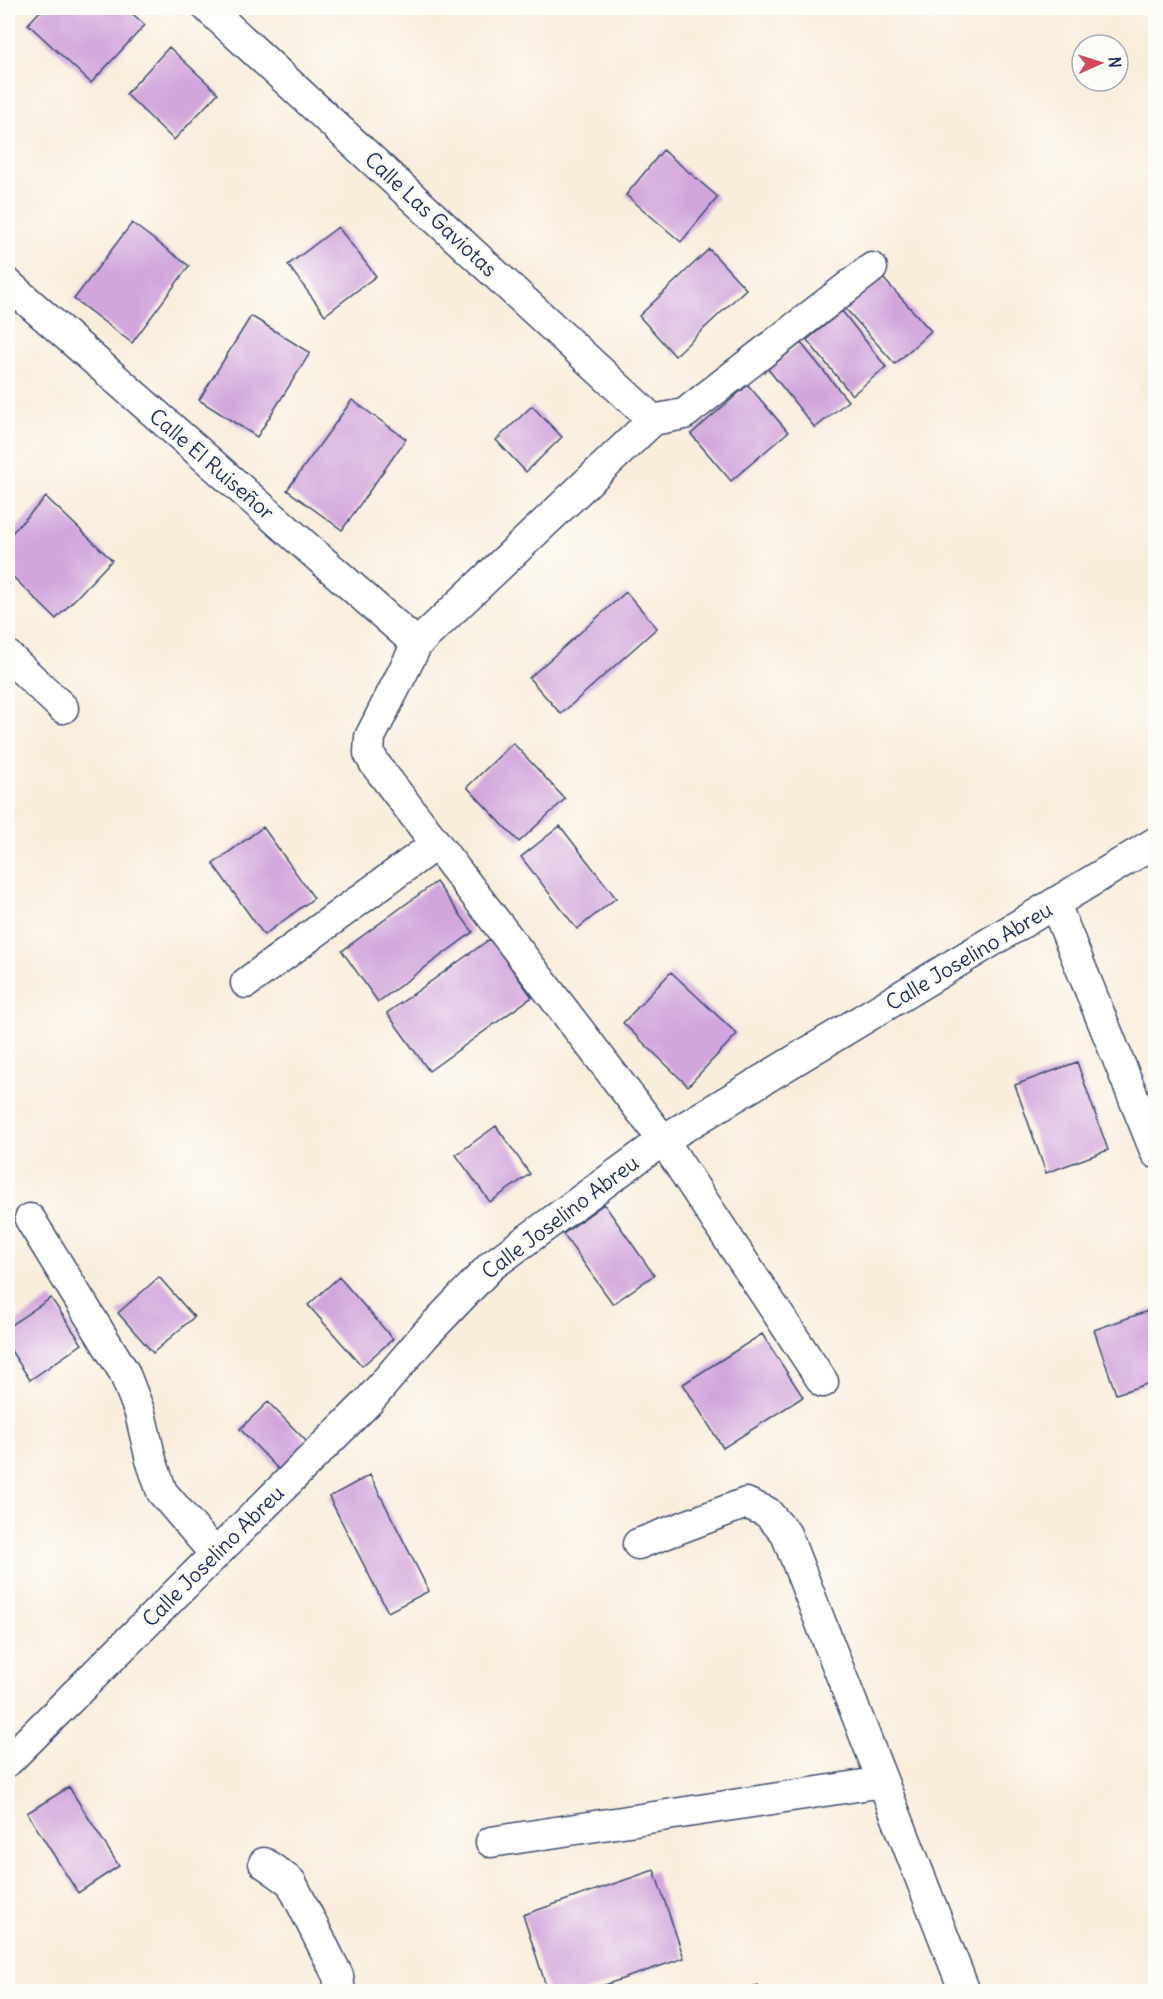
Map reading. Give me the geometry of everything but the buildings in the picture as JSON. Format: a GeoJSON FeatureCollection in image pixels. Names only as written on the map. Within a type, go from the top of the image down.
{"type":"FeatureCollection","features":[{"type":"Feature","properties":{"kind":"street","name":"Calle Las Gaviotas"},"geometry":{"type":"LineString","coordinates":[[208,8],[652,420]]}},
{"type":"Feature","properties":{"kind":"street"},"geometry":{"type":"LineString","coordinates":[[822,1382],[663,1140],[375,764],[369,753],[370,737],[417,644],[652,420],[684,414],[872,268]]}},
{"type":"Feature","properties":{"kind":"street","name":"Calle El Ruiseñor"},"geometry":{"type":"LineString","coordinates":[[8,284],[417,644]]}},
{"type":"Feature","properties":{"kind":"street"},"geometry":{"type":"LineString","coordinates":[[8,656],[63,708]]}},
{"type":"Feature","properties":{"kind":"street","name":"Calle Joselino Abreu"},"geometry":{"type":"LineString","coordinates":[[8,1761],[368,1402],[425,1335],[491,1266],[663,1140],[1155,842]]}},
{"type":"Feature","properties":{"kind":"street"},"geometry":{"type":"LineString","coordinates":[[246,983],[436,844]]}},
{"type":"Feature","properties":{"kind":"street"},"geometry":{"type":"LineString","coordinates":[[1055,904],[1155,1153]]}},
{"type":"Feature","properties":{"kind":"street"},"geometry":{"type":"LineString","coordinates":[[30,1219],[124,1372],[140,1413],[151,1460],[162,1492],[215,1554]]}},
{"type":"Feature","properties":{"kind":"street"},"geometry":{"type":"LineString","coordinates":[[638,1544],[746,1503],[767,1512],[786,1534],[965,1992]]}},
{"type":"Feature","properties":{"kind":"street"},"geometry":{"type":"LineString","coordinates":[[491,1842],[884,1782]]}},
{"type":"Feature","properties":{"kind":"street"},"geometry":{"type":"LineString","coordinates":[[264,1863],[291,1882],[338,1976],[340,1992]]}}]}
